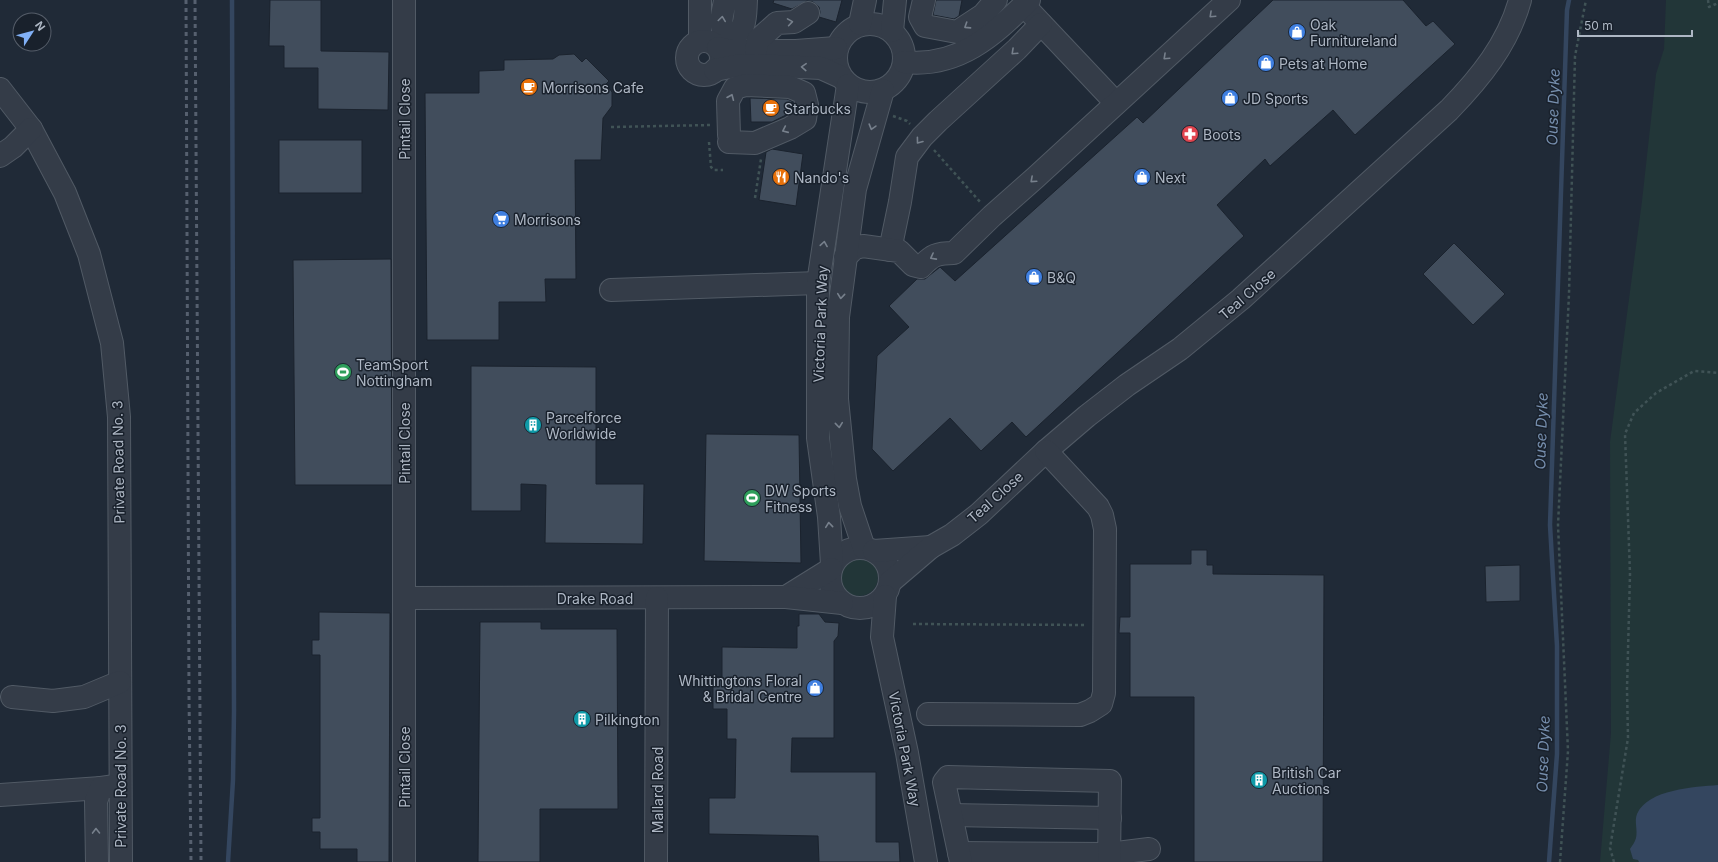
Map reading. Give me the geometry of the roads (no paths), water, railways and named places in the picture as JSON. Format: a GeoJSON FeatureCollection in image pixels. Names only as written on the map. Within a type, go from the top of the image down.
{"type":"FeatureCollection","features":[{"type":"Feature","properties":{"kind":"street","name":"Pintail Close"},"geometry":{"type":"LineString","coordinates":[[404,0],[404,862]]}},
{"type":"Feature","properties":{"kind":"street"},"geometry":{"type":"LineString","coordinates":[[700,0],[709,45],[721,60],[715,70],[710,74],[698,74],[689,66],[687,58],[688,52],[695,43],[709,45],[731,51],[796,51],[836,48],[840,39],[849,30],[860,24],[877,24],[892,31],[899,39],[903,48],[904,62],[899,77],[883,90],[871,92],[859,91],[821,68],[814,67],[756,65],[735,66],[715,70]]}},
{"type":"Feature","properties":{"kind":"street"},"geometry":{"type":"LineString","coordinates":[[725,0],[720,25],[729,37],[737,35],[742,30],[746,0]]}},
{"type":"Feature","properties":{"kind":"street"},"geometry":{"type":"LineString","coordinates":[[860,24],[866,0]]}},
{"type":"Feature","properties":{"kind":"street"},"geometry":{"type":"LineString","coordinates":[[892,31],[895,0]]}},
{"type":"Feature","properties":{"kind":"street"},"geometry":{"type":"LineString","coordinates":[[924,0],[920,17],[925,26],[957,32],[983,15],[996,0]]}},
{"type":"Feature","properties":{"kind":"street"},"geometry":{"type":"LineString","coordinates":[[845,257],[855,248],[863,246],[898,251],[913,265],[921,267],[931,256],[943,253],[954,253],[992,216],[1229,0]]}},
{"type":"Feature","properties":{"kind":"street","name":"Teal Close"},"geometry":{"type":"LineString","coordinates":[[888,589],[931,547],[952,535],[979,514],[1046,451],[1087,416],[1121,389],[1180,349],[1230,309],[1449,110],[1473,86],[1493,60],[1517,11],[1520,0]]}},
{"type":"Feature","properties":{"kind":"street"},"geometry":{"type":"LineString","coordinates":[[904,62],[916,64],[939,62],[954,57],[972,48],[993,33],[1026,3],[1041,24],[1116,103]]}},
{"type":"Feature","properties":{"kind":"street"},"geometry":{"type":"LineString","coordinates":[[756,50],[758,40],[777,23],[794,22],[808,13]]}},
{"type":"Feature","properties":{"kind":"street"},"geometry":{"type":"LineString","coordinates":[[890,250],[900,202],[907,157],[922,137],[1017,49],[1041,24]]}},
{"type":"Feature","properties":{"kind":"street","name":"Victoria Park Way"},"geometry":{"type":"LineString","coordinates":[[832,566],[829,524],[818,430],[818,283],[844,81],[835,63],[836,48]]}},
{"type":"Feature","properties":{"kind":"street","name":"Private Road No. 3"},"geometry":{"type":"LineString","coordinates":[[0,89],[30,129],[65,193],[89,254],[112,343],[119,417],[120,682],[106,791],[121,862]]}},
{"type":"Feature","properties":{"kind":"street","name":"Victoria Park Way"},"geometry":{"type":"LineString","coordinates":[[869,549],[850,506],[845,479],[837,399],[838,317],[855,189],[883,90]]}},
{"type":"Feature","properties":{"kind":"street"},"geometry":{"type":"LineString","coordinates":[[0,156],[13,147],[30,129]]}},
{"type":"Feature","properties":{"kind":"street"},"geometry":{"type":"LineString","coordinates":[[611,290],[818,283]]}},
{"type":"Feature","properties":{"kind":"street"},"geometry":{"type":"LineString","coordinates":[[928,714],[1080,716],[1101,704],[1104,692],[1105,528],[1102,515],[1098,507],[1046,451]]}},
{"type":"Feature","properties":{"kind":"street","name":"Teal Close"},"geometry":{"type":"LineString","coordinates":[[869,549],[931,547]]}},
{"type":"Feature","properties":{"kind":"street"},"geometry":{"type":"LineString","coordinates":[[786,597],[832,566],[841,554],[852,548],[869,549],[882,557],[888,566],[891,576],[888,589],[876,604],[859,609],[848,605]]}},
{"type":"Feature","properties":{"kind":"street"},"geometry":{"type":"LineString","coordinates":[[832,566],[830,583],[836,597],[848,605],[882,637]]}},
{"type":"Feature","properties":{"kind":"street","name":"Victoria Park Way"},"geometry":{"type":"LineString","coordinates":[[888,589],[882,637],[907,753],[926,862]]}},
{"type":"Feature","properties":{"kind":"street","name":"Drake Road"},"geometry":{"type":"LineString","coordinates":[[405,598],[786,597],[848,605]]}},
{"type":"Feature","properties":{"kind":"street","name":"Mallard Road"},"geometry":{"type":"LineString","coordinates":[[656,862],[657,598]]}},
{"type":"Feature","properties":{"kind":"street"},"geometry":{"type":"LineString","coordinates":[[12,697],[53,700],[84,697],[120,682]]}},
{"type":"Feature","properties":{"kind":"street"},"geometry":{"type":"LineString","coordinates":[[1109,858],[1110,781],[948,777],[944,782],[960,858],[1109,858],[1149,849]]}},
{"type":"Feature","properties":{"kind":"street"},"geometry":{"type":"LineString","coordinates":[[0,795],[106,791],[97,862]]}},
{"type":"Feature","properties":{"kind":"street"},"geometry":{"type":"LineString","coordinates":[[951,815],[1110,818]]}},
{"type":"Feature","properties":{"kind":"water"},"geometry":{"type":"Polygon","coordinates":[[[1718,785],[1718,862],[1639,862],[1638,860],[1633,859],[1630,849],[1636,838],[1636,817],[1643,806],[1651,799],[1661,794],[1685,788],[1718,785]]]}},
{"type":"Feature","properties":{"kind":"waterway"},"geometry":{"type":"LineString","coordinates":[[228,862],[233,780],[234,711],[232,0]]}},
{"type":"Feature","properties":{"kind":"waterway","name":"Ouse Dyke"},"geometry":{"type":"LineString","coordinates":[[1549,862],[1557,754],[1557,646],[1550,525],[1567,10],[1569,0]]}},
{"type":"Feature","properties":{"kind":"railway"},"geometry":{"type":"LineString","coordinates":[[186,0],[191,862]]}},
{"type":"Feature","properties":{"kind":"railway"},"geometry":{"type":"LineString","coordinates":[[195,0],[201,862]]}},
{"type":"Feature","properties":{"kind":"place","name":"Oak Furnitureland"},"geometry":{"type":"Point","coordinates":[1297,32]}},
{"type":"Feature","properties":{"kind":"place","name":"Pets at Home"},"geometry":{"type":"Point","coordinates":[1266,63]}},
{"type":"Feature","properties":{"kind":"place","name":"Morrisons Cafe"},"geometry":{"type":"Point","coordinates":[529,87]}},
{"type":"Feature","properties":{"kind":"place","name":"JD Sports"},"geometry":{"type":"Point","coordinates":[1230,98]}},
{"type":"Feature","properties":{"kind":"place","name":"Starbucks"},"geometry":{"type":"Point","coordinates":[771,108]}},
{"type":"Feature","properties":{"kind":"place","name":"Boots"},"geometry":{"type":"Point","coordinates":[1190,134]}},
{"type":"Feature","properties":{"kind":"place","name":"Nando's"},"geometry":{"type":"Point","coordinates":[781,177]}},
{"type":"Feature","properties":{"kind":"place","name":"Next"},"geometry":{"type":"Point","coordinates":[1142,177]}},
{"type":"Feature","properties":{"kind":"place","name":"Morrisons"},"geometry":{"type":"Point","coordinates":[501,219]}},
{"type":"Feature","properties":{"kind":"place","name":"B&Q"},"geometry":{"type":"Point","coordinates":[1034,277]}},
{"type":"Feature","properties":{"kind":"place","name":"TeamSport Nottingham"},"geometry":{"type":"Point","coordinates":[343,372]}},
{"type":"Feature","properties":{"kind":"place","name":"Parcelforce Worldwide"},"geometry":{"type":"Point","coordinates":[533,425]}},
{"type":"Feature","properties":{"kind":"place","name":"DW Sports Fitness"},"geometry":{"type":"Point","coordinates":[752,498]}},
{"type":"Feature","properties":{"kind":"place","name":"Whittingtons Floral & Bridal Centre"},"geometry":{"type":"Point","coordinates":[815,688]}},
{"type":"Feature","properties":{"kind":"place","name":"Pilkington"},"geometry":{"type":"Point","coordinates":[582,719]}},
{"type":"Feature","properties":{"kind":"place","name":"British Car Auctions"},"geometry":{"type":"Point","coordinates":[1259,780]}}]}
